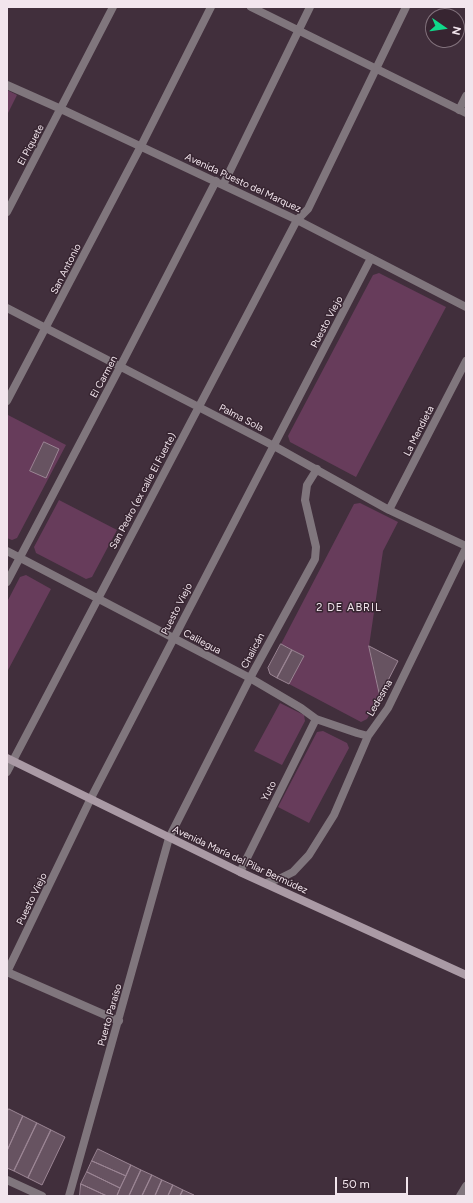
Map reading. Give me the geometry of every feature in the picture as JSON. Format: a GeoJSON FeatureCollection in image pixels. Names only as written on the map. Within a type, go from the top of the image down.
{"type":"FeatureCollection","features":[{"type":"Feature","properties":{"kind":"street","name":"El Piquete"},"geometry":{"type":"LineString","coordinates":[[7,212],[113,7]]}},
{"type":"Feature","properties":{"kind":"street","name":"San Antonio"},"geometry":{"type":"LineString","coordinates":[[7,401],[141,146],[211,7]]}},
{"type":"Feature","properties":{"kind":"street"},"geometry":{"type":"LineString","coordinates":[[251,7],[463,112],[466,96]]}},
{"type":"Feature","properties":{"kind":"street","name":"El Carmen"},"geometry":{"type":"LineString","coordinates":[[7,582],[219,183],[310,7]]}},
{"type":"Feature","properties":{"kind":"street","name":"San Pedro (ex calle El Fuerte)"},"geometry":{"type":"LineString","coordinates":[[7,772],[10,760],[199,408],[297,220],[308,209],[406,7]]}},
{"type":"Feature","properties":{"kind":"street","name":"Avenida Puesto del Marquez"},"geometry":{"type":"LineString","coordinates":[[7,85],[141,146],[297,220],[466,307]]}},
{"type":"Feature","properties":{"kind":"street","name":"Puesto Viejo"},"geometry":{"type":"LineString","coordinates":[[7,972],[91,798],[371,258]]}},
{"type":"Feature","properties":{"kind":"street","name":"Palma Sola"},"geometry":{"type":"LineString","coordinates":[[7,308],[274,446],[389,510],[466,547]]}},
{"type":"Feature","properties":{"kind":"street","name":"La Mendieta"},"geometry":{"type":"LineString","coordinates":[[389,510],[466,361]]}},
{"type":"Feature","properties":{"kind":"street","name":"Chalicán"},"geometry":{"type":"LineString","coordinates":[[169,838],[250,678],[315,559],[316,547],[305,500],[307,484],[317,469]]}},
{"type":"Feature","properties":{"kind":"street","name":"Ledesma"},"geometry":{"type":"LineString","coordinates":[[266,883],[293,872],[309,856],[334,815],[368,736],[388,708],[466,547]]}},
{"type":"Feature","properties":{"kind":"street","name":"Calilegua"},"geometry":{"type":"LineString","coordinates":[[7,551],[250,678],[301,708],[316,719],[368,736]]}},
{"type":"Feature","properties":{"kind":"street","name":"Yuto"},"geometry":{"type":"LineString","coordinates":[[240,872],[316,719]]}},
{"type":"Feature","properties":{"kind":"street","name":"Avenida María del Pilar Bermúdez"},"geometry":{"type":"LineString","coordinates":[[10,760],[91,798],[240,872],[466,975]]}},
{"type":"Feature","properties":{"kind":"street","name":"Puerto Paraíso"},"geometry":{"type":"LineString","coordinates":[[70,1196],[169,838]]}},
{"type":"Feature","properties":{"kind":"street"},"geometry":{"type":"LineString","coordinates":[[7,972],[119,1022]]}},
{"type":"Feature","properties":{"kind":"street"},"geometry":{"type":"LineString","coordinates":[[7,1180],[42,1196]]}},
{"type":"Feature","properties":{"kind":"street"},"geometry":{"type":"LineString","coordinates":[[460,1196],[466,1186]]}},
{"type":"Feature","properties":{"kind":"shaded area"},"geometry":{"type":"Polygon","coordinates":[[[7,90],[17,95],[7,115],[7,90]]]}},
{"type":"Feature","properties":{"kind":"shaded area"},"geometry":{"type":"Polygon","coordinates":[[[379,273],[446,307],[356,477],[290,442],[288,436],[373,275],[379,273]]]}},
{"type":"Feature","properties":{"kind":"shaded area"},"geometry":{"type":"Polygon","coordinates":[[[8,415],[66,445],[17,538],[12,540],[7,538],[8,415]]]}},
{"type":"Feature","properties":{"kind":"shaded area"},"geometry":{"type":"Polygon","coordinates":[[[59,500],[117,530],[92,577],[86,579],[36,553],[34,547],[59,500]]]}},
{"type":"Feature","properties":{"kind":"shaded area"},"geometry":{"type":"Polygon","coordinates":[[[360,503],[398,522],[383,551],[369,646],[380,696],[367,719],[361,722],[289,684],[304,656],[281,644],[354,504],[360,503]]]}},
{"type":"Feature","properties":{"kind":"shaded area"},"geometry":{"type":"Polygon","coordinates":[[[26,575],[51,589],[7,672],[7,602],[20,577],[26,575]]]}},
{"type":"Feature","properties":{"kind":"shaded area"},"geometry":{"type":"Polygon","coordinates":[[[280,703],[304,715],[305,721],[282,765],[254,751],[280,703]]]}},
{"type":"Feature","properties":{"kind":"shaded area"},"geometry":{"type":"Polygon","coordinates":[[[323,731],[347,743],[349,748],[309,823],[278,807],[317,732],[323,731]]]}},
{"type":"Feature","properties":{"kind":"building"},"geometry":{"type":"Polygon","coordinates":[[[44,442],[59,449],[46,478],[30,471],[44,442]]]}},
{"type":"Feature","properties":{"kind":"building"},"geometry":{"type":"Polygon","coordinates":[[[281,644],[292,650],[277,678],[270,674],[268,668],[281,644]]]}},
{"type":"Feature","properties":{"kind":"building"},"geometry":{"type":"Polygon","coordinates":[[[369,646],[398,661],[380,696],[369,646]]]}},
{"type":"Feature","properties":{"kind":"building"},"geometry":{"type":"Polygon","coordinates":[[[292,650],[304,656],[289,684],[277,678],[292,650]]]}},
{"type":"Feature","properties":{"kind":"building"},"geometry":{"type":"Polygon","coordinates":[[[9,1109],[23,1116],[7,1151],[7,1112],[9,1109]]]}},
{"type":"Feature","properties":{"kind":"building"},"geometry":{"type":"Polygon","coordinates":[[[23,1116],[37,1123],[14,1171],[7,1168],[7,1151],[23,1116]]]}},
{"type":"Feature","properties":{"kind":"building"},"geometry":{"type":"Polygon","coordinates":[[[37,1123],[51,1130],[28,1178],[14,1171],[37,1123]]]}},
{"type":"Feature","properties":{"kind":"building"},"geometry":{"type":"Polygon","coordinates":[[[51,1130],[65,1137],[42,1185],[28,1178],[51,1130]]]}},
{"type":"Feature","properties":{"kind":"building"},"geometry":{"type":"Polygon","coordinates":[[[98,1149],[131,1165],[126,1176],[92,1161],[98,1149]]]}},
{"type":"Feature","properties":{"kind":"building"},"geometry":{"type":"Polygon","coordinates":[[[92,1161],[126,1176],[120,1188],[87,1172],[92,1161]]]}},
{"type":"Feature","properties":{"kind":"building"},"geometry":{"type":"Polygon","coordinates":[[[131,1165],[141,1170],[129,1196],[117,1196],[131,1165]]]}},
{"type":"Feature","properties":{"kind":"building"},"geometry":{"type":"Polygon","coordinates":[[[141,1170],[152,1175],[142,1196],[129,1196],[141,1170]]]}},
{"type":"Feature","properties":{"kind":"building"},"geometry":{"type":"Polygon","coordinates":[[[87,1172],[120,1188],[117,1196],[107,1196],[81,1184],[87,1172]]]}},
{"type":"Feature","properties":{"kind":"building"},"geometry":{"type":"Polygon","coordinates":[[[152,1175],[162,1180],[155,1196],[142,1196],[152,1175]]]}},
{"type":"Feature","properties":{"kind":"building"},"geometry":{"type":"Polygon","coordinates":[[[162,1180],[173,1185],[168,1196],[155,1196],[162,1180]]]}},
{"type":"Feature","properties":{"kind":"building"},"geometry":{"type":"Polygon","coordinates":[[[81,1184],[107,1196],[80,1196],[81,1184]]]}},
{"type":"Feature","properties":{"kind":"building"},"geometry":{"type":"Polygon","coordinates":[[[173,1185],[183,1190],[180,1196],[168,1196],[173,1185]]]}},
{"type":"Feature","properties":{"kind":"building"},"geometry":{"type":"Polygon","coordinates":[[[183,1190],[194,1195],[180,1196],[183,1190]]]}},
{"type":"Feature","properties":{"kind":"district","name":"2 DE ABRIL"},"geometry":{"type":"Point","coordinates":[349,608]}}]}
